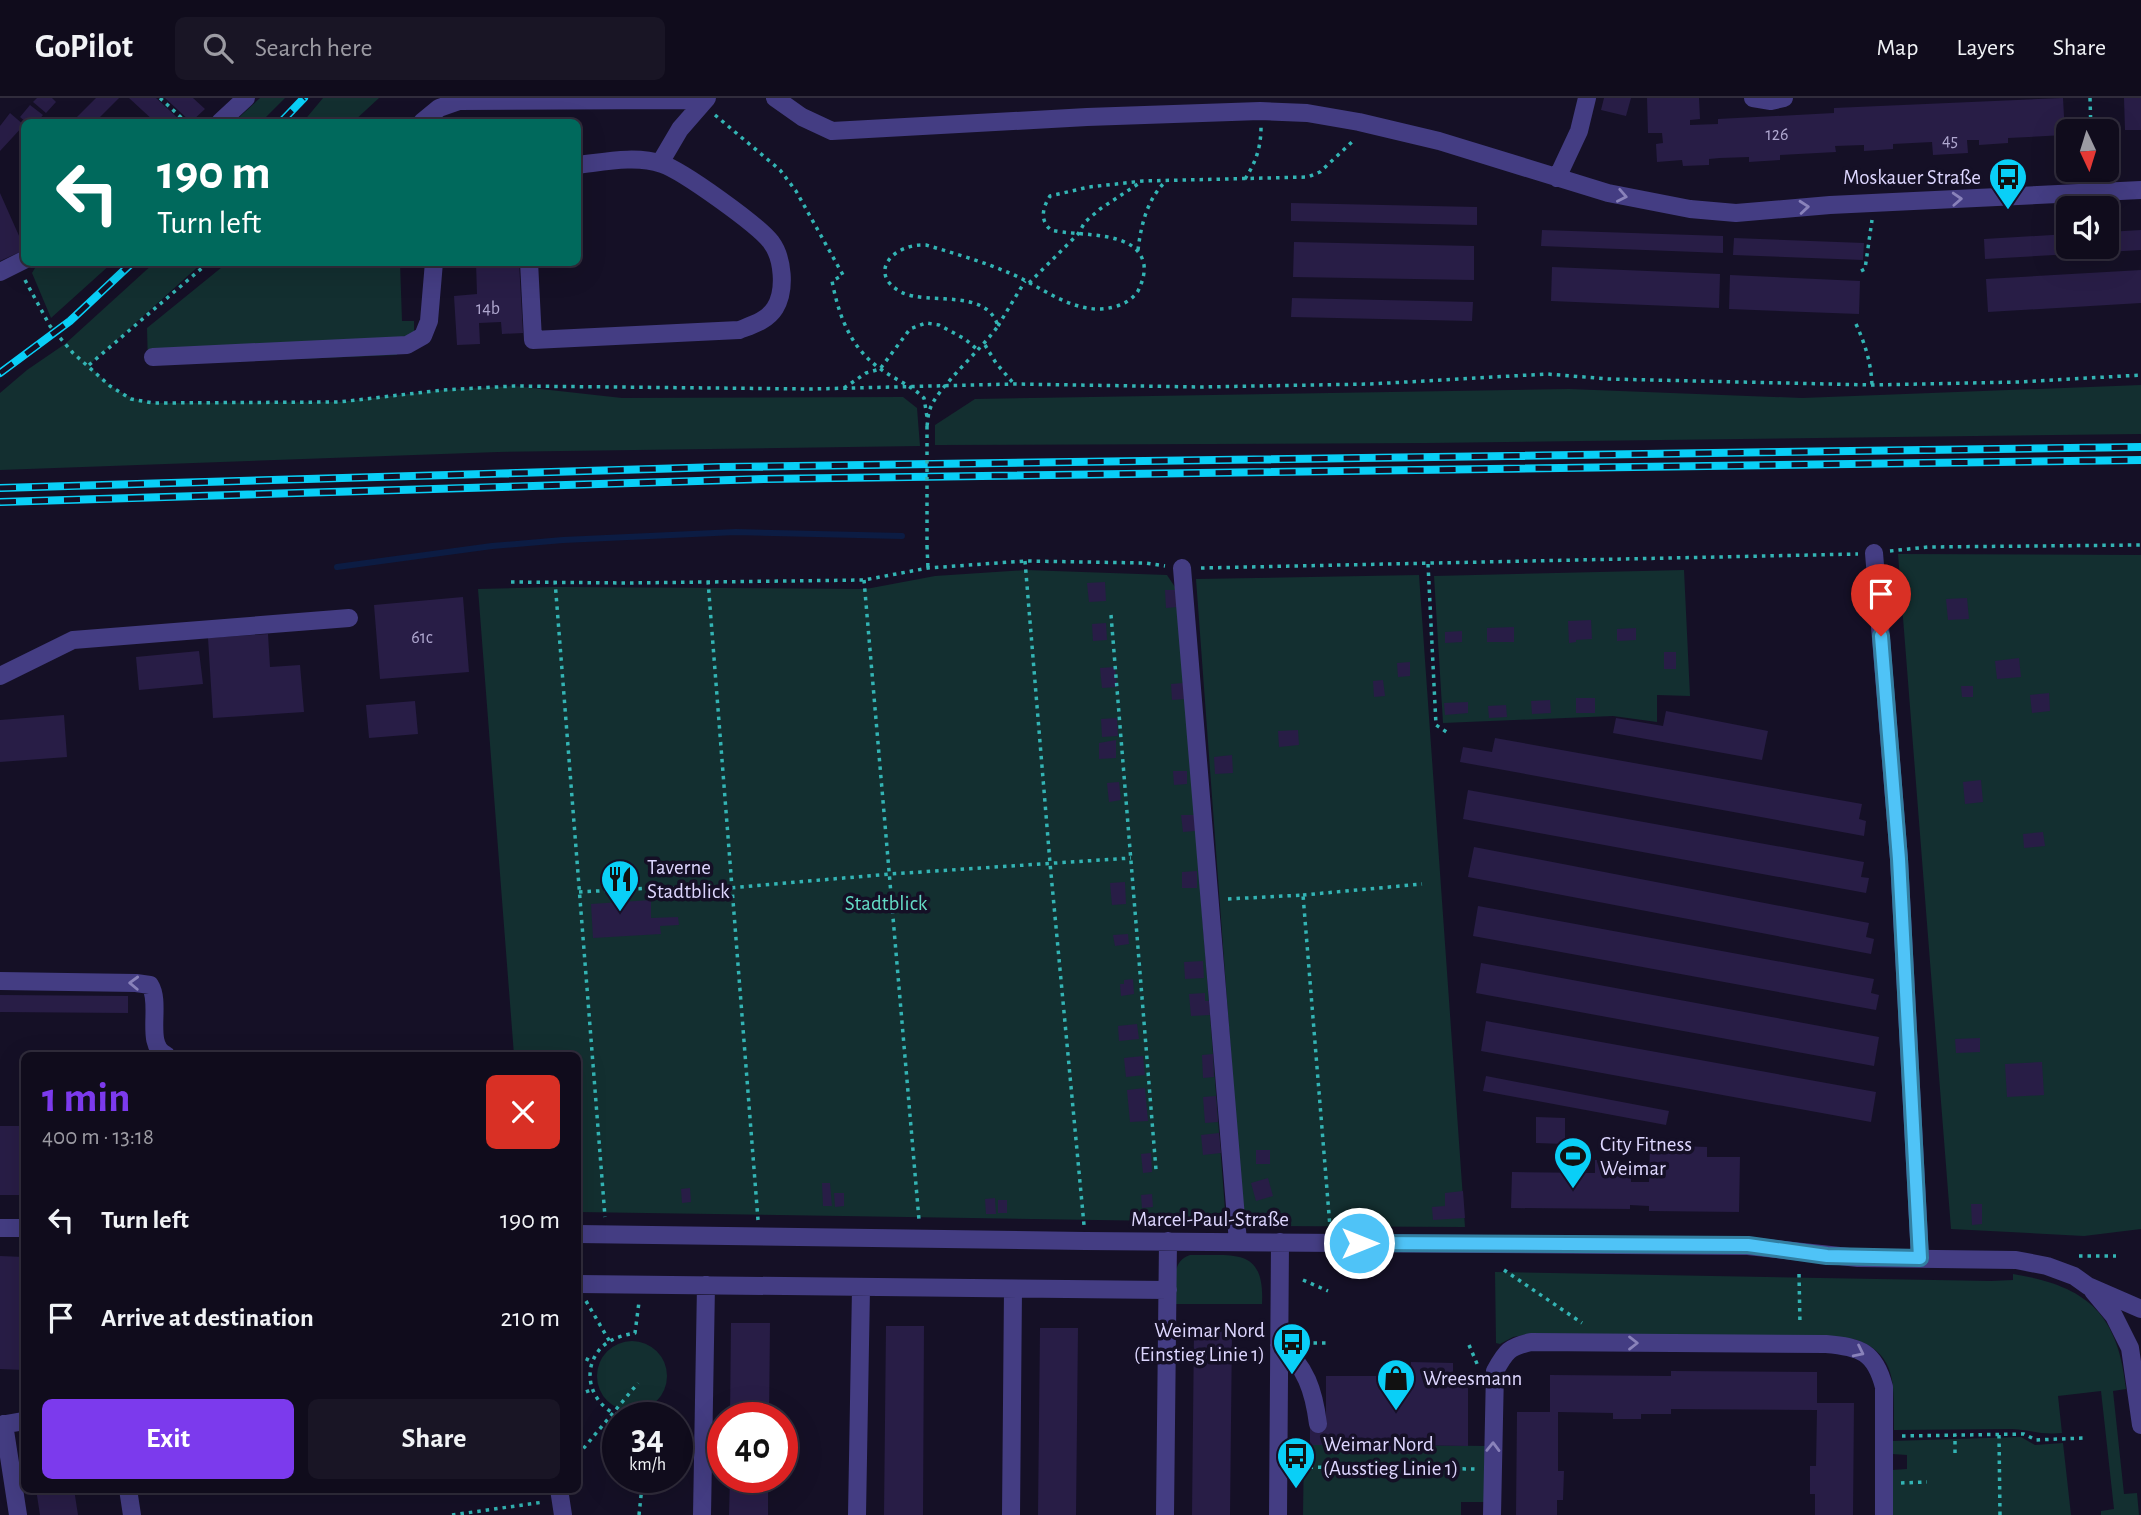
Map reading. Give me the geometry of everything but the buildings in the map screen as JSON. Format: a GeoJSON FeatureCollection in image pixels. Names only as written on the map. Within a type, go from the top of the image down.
{"type":"FeatureCollection","features":[{"type":"Feature","properties":{"kind":"street"},"geometry":{"type":"LineString","coordinates":[[223,119],[246,98]]}},
{"type":"Feature","properties":{"kind":"street"},"geometry":{"type":"LineString","coordinates":[[775,98],[802,117],[832,131],[1260,111],[1307,106],[1438,141],[1608,193],[1701,210],[1736,212],[2141,190]]}},
{"type":"Feature","properties":{"kind":"street"},"geometry":{"type":"LineString","coordinates":[[1557,178],[1579,131],[1587,98]]}},
{"type":"Feature","properties":{"kind":"street"},"geometry":{"type":"LineString","coordinates":[[1753,98],[1771,101],[1784,98]]}},
{"type":"Feature","properties":{"kind":"street"},"geometry":{"type":"LineString","coordinates":[[426,119],[439,108],[459,101],[684,100],[707,105]]}},
{"type":"Feature","properties":{"kind":"street"},"geometry":{"type":"LineString","coordinates":[[660,163],[680,129],[707,105]]}},
{"type":"Feature","properties":{"kind":"street"},"geometry":{"type":"LineString","coordinates":[[529,266],[533,340],[739,330],[760,322],[775,308],[782,286],[780,267],[773,245],[762,232],[684,176],[660,163],[630,160],[581,165]]}},
{"type":"Feature","properties":{"kind":"street"},"geometry":{"type":"LineString","coordinates":[[0,272],[21,262]]}},
{"type":"Feature","properties":{"kind":"street"},"geometry":{"type":"LineString","coordinates":[[153,356],[407,345],[423,336],[429,321],[434,266]]}},
{"type":"Feature","properties":{"kind":"street"},"geometry":{"type":"LineString","coordinates":[[1874,553],[1899,859],[1920,1258]]}},
{"type":"Feature","properties":{"kind":"street"},"geometry":{"type":"LineString","coordinates":[[1182,568],[1238,1242]]}},
{"type":"Feature","properties":{"kind":"street"},"geometry":{"type":"LineString","coordinates":[[0,677],[73,639],[348,618]]}},
{"type":"Feature","properties":{"kind":"street"},"geometry":{"type":"LineString","coordinates":[[0,981],[150,985],[155,995],[155,1042],[160,1052]]}},
{"type":"Feature","properties":{"kind":"street"},"geometry":{"type":"LineString","coordinates":[[0,1228],[21,1228]]}},
{"type":"Feature","properties":{"kind":"street","name":"Marcel-Paul-Straße"},"geometry":{"type":"LineString","coordinates":[[581,1234],[1085,1241],[1748,1245],[1827,1256],[2017,1260],[2047,1266],[2074,1276],[2088,1286],[2141,1309]]}},
{"type":"Feature","properties":{"kind":"street"},"geometry":{"type":"LineString","coordinates":[[1166,1515],[1168,1241]]}},
{"type":"Feature","properties":{"kind":"street"},"geometry":{"type":"LineString","coordinates":[[1278,1515],[1280,1242]]}},
{"type":"Feature","properties":{"kind":"street"},"geometry":{"type":"LineString","coordinates":[[581,1291],[641,1285],[1168,1290]]}},
{"type":"Feature","properties":{"kind":"street"},"geometry":{"type":"LineString","coordinates":[[702,1515],[706,1285]]}},
{"type":"Feature","properties":{"kind":"street","name":"Marcel-Paul-Straße"},"geometry":{"type":"LineString","coordinates":[[2088,1286],[2114,1316],[2130,1348],[2139,1385],[2141,1425]]}},
{"type":"Feature","properties":{"kind":"street"},"geometry":{"type":"LineString","coordinates":[[857,1515],[861,1287]]}},
{"type":"Feature","properties":{"kind":"street"},"geometry":{"type":"LineString","coordinates":[[1011,1515],[1013,1289]]}},
{"type":"Feature","properties":{"kind":"street"},"geometry":{"type":"LineString","coordinates":[[1492,1515],[1495,1371],[1505,1352],[1517,1345],[1531,1342],[1800,1344],[1847,1346],[1867,1353],[1878,1366],[1884,1387],[1884,1515]]}},
{"type":"Feature","properties":{"kind":"street"},"geometry":{"type":"LineString","coordinates":[[1279,1345],[1297,1360],[1308,1381],[1315,1399],[1318,1424]]}},
{"type":"Feature","properties":{"kind":"street"},"geometry":{"type":"LineString","coordinates":[[19,1515],[2,1425],[21,1422]]}},
{"type":"Feature","properties":{"kind":"street"},"geometry":{"type":"LineString","coordinates":[[129,1493],[132,1515]]}},
{"type":"Feature","properties":{"kind":"path"},"geometry":{"type":"LineString","coordinates":[[160,98],[183,119]]}},
{"type":"Feature","properties":{"kind":"path"},"geometry":{"type":"LineString","coordinates":[[2090,98],[2091,119]]}},
{"type":"Feature","properties":{"kind":"path"},"geometry":{"type":"LineString","coordinates":[[707,105],[780,170],[796,191],[843,275],[832,281],[837,304],[847,332],[863,354],[880,369],[924,398],[927,426],[928,568]]}},
{"type":"Feature","properties":{"kind":"path"},"geometry":{"type":"LineString","coordinates":[[1138,250],[1120,239],[1051,230],[1043,218],[1050,196],[1082,188],[1143,181],[1298,178],[1320,172],[1350,147],[1359,122]]}},
{"type":"Feature","properties":{"kind":"path"},"geometry":{"type":"LineString","coordinates":[[1245,179],[1254,165],[1261,143]]}},
{"type":"Feature","properties":{"kind":"path"},"geometry":{"type":"LineString","coordinates":[[998,326],[990,312],[973,304],[901,292],[894,287],[886,273],[888,259],[907,246],[926,245],[990,266],[1078,306],[1101,309],[1116,306],[1134,296],[1143,279],[1143,263],[1138,250],[1140,230],[1152,198],[1167,180]]}},
{"type":"Feature","properties":{"kind":"path"},"geometry":{"type":"LineString","coordinates":[[927,426],[930,408],[946,386],[985,345],[1027,282],[1077,234],[1085,222],[1143,181]]}},
{"type":"Feature","properties":{"kind":"path"},"geometry":{"type":"LineString","coordinates":[[1861,271],[1865,269],[1872,217],[1878,203]]}},
{"type":"Feature","properties":{"kind":"path"},"geometry":{"type":"LineString","coordinates":[[23,266],[31,294],[50,326],[73,353],[110,386],[131,399],[153,403],[339,402],[443,390],[514,386],[1239,386],[1371,384],[1547,374],[1635,380],[1872,385],[2020,382],[2141,375]]}},
{"type":"Feature","properties":{"kind":"path"},"geometry":{"type":"LineString","coordinates":[[89,365],[204,266]]}},
{"type":"Feature","properties":{"kind":"path"},"geometry":{"type":"LineString","coordinates":[[843,388],[866,373],[880,369],[910,329],[926,323],[939,325],[965,339],[979,351]]}},
{"type":"Feature","properties":{"kind":"path"},"geometry":{"type":"LineString","coordinates":[[1856,324],[1866,346],[1872,385]]}},
{"type":"Feature","properties":{"kind":"path"},"geometry":{"type":"LineString","coordinates":[[985,345],[1014,384]]}},
{"type":"Feature","properties":{"kind":"path"},"geometry":{"type":"LineString","coordinates":[[1874,553],[1928,547],[2141,545]]}},
{"type":"Feature","properties":{"kind":"path"},"geometry":{"type":"LineString","coordinates":[[1025,561],[1085,1241]]}},
{"type":"Feature","properties":{"kind":"path"},"geometry":{"type":"LineString","coordinates":[[1428,564],[1436,725],[1448,733]]}},
{"type":"Feature","properties":{"kind":"path"},"geometry":{"type":"LineString","coordinates":[[864,580],[921,1238]]}},
{"type":"Feature","properties":{"kind":"path"},"geometry":{"type":"LineString","coordinates":[[555,581],[606,1234]]}},
{"type":"Feature","properties":{"kind":"path"},"geometry":{"type":"LineString","coordinates":[[708,581],[759,1236]]}},
{"type":"Feature","properties":{"kind":"path"},"geometry":{"type":"LineString","coordinates":[[1111,615],[1156,1170]]}},
{"type":"Feature","properties":{"kind":"path"},"geometry":{"type":"LineString","coordinates":[[579,892],[732,888],[890,874],[1131,858]]}},
{"type":"Feature","properties":{"kind":"path"},"geometry":{"type":"LineString","coordinates":[[1211,901],[1422,884]]}},
{"type":"Feature","properties":{"kind":"path"},"geometry":{"type":"LineString","coordinates":[[1303,895],[1331,1243]]}},
{"type":"Feature","properties":{"kind":"path"},"geometry":{"type":"LineString","coordinates":[[1504,1270],[1613,1343]]}},
{"type":"Feature","properties":{"kind":"path"},"geometry":{"type":"LineString","coordinates":[[1799,1274],[1800,1344]]}},
{"type":"Feature","properties":{"kind":"path"},"geometry":{"type":"LineString","coordinates":[[1303,1280],[1328,1292]]}},
{"type":"Feature","properties":{"kind":"path"},"geometry":{"type":"LineString","coordinates":[[602,1404],[591,1390],[593,1362],[600,1349],[610,1342],[635,1333],[641,1285]]}},
{"type":"Feature","properties":{"kind":"path"},"geometry":{"type":"LineString","coordinates":[[581,1291],[610,1342]]}},
{"type":"Feature","properties":{"kind":"path"},"geometry":{"type":"LineString","coordinates":[[1302,1343],[1328,1343]]}},
{"type":"Feature","properties":{"kind":"path"},"geometry":{"type":"LineString","coordinates":[[581,1356],[593,1362]]}},
{"type":"Feature","properties":{"kind":"path"},"geometry":{"type":"LineString","coordinates":[[622,1402],[638,1383]]}},
{"type":"Feature","properties":{"kind":"path"},"geometry":{"type":"LineString","coordinates":[[581,1394],[591,1390]]}},
{"type":"Feature","properties":{"kind":"path"},"geometry":{"type":"LineString","coordinates":[[581,1451],[602,1426]]}},
{"type":"Feature","properties":{"kind":"path"},"geometry":{"type":"LineString","coordinates":[[1999,1434],[2000,1515]]}},
{"type":"Feature","properties":{"kind":"path"},"geometry":{"type":"LineString","coordinates":[[1884,1436],[2024,1434],[2036,1440],[2084,1438]]}},
{"type":"Feature","properties":{"kind":"path"},"geometry":{"type":"LineString","coordinates":[[1955,1435],[1955,1453]]}},
{"type":"Feature","properties":{"kind":"path"},"geometry":{"type":"LineString","coordinates":[[1301,1467],[1474,1469],[1493,1461]]}},
{"type":"Feature","properties":{"kind":"path"},"geometry":{"type":"LineString","coordinates":[[1884,1483],[1927,1482]]}},
{"type":"Feature","properties":{"kind":"path"},"geometry":{"type":"LineString","coordinates":[[639,1515],[641,1493]]}},
{"type":"Feature","properties":{"kind":"path"},"geometry":{"type":"LineString","coordinates":[[452,1515],[561,1501]]}},
{"type":"Feature","properties":{"kind":"green space"},"geometry":{"type":"Polygon","coordinates":[[[260,98],[285,98],[264,119],[237,119],[260,98]]]}},
{"type":"Feature","properties":{"kind":"green space"},"geometry":{"type":"Polygon","coordinates":[[[323,98],[379,98],[356,119],[306,119],[323,98]]]}},
{"type":"Feature","properties":{"kind":"green space"},"geometry":{"type":"Polygon","coordinates":[[[36,266],[109,266],[51,318],[32,273],[36,266]]]}},
{"type":"Feature","properties":{"kind":"green space"},"geometry":{"type":"Polygon","coordinates":[[[151,266],[199,266],[89,365],[103,380],[134,398],[153,403],[339,402],[443,390],[514,386],[622,398],[903,397],[917,408],[920,446],[498,452],[0,470],[0,393],[27,370],[65,344],[151,266]]]}},
{"type":"Feature","properties":{"kind":"green space"},"geometry":{"type":"Polygon","coordinates":[[[223,266],[400,266],[402,321],[414,321],[414,339],[397,340],[397,355],[148,365],[147,328],[223,266]]]}},
{"type":"Feature","properties":{"kind":"green space"},"geometry":{"type":"Polygon","coordinates":[[[2141,385],[2141,434],[1427,443],[935,445],[935,425],[975,399],[1569,389],[1802,398],[2141,385]]]}},
{"type":"Feature","properties":{"kind":"green space"},"geometry":{"type":"Polygon","coordinates":[[[1898,554],[2141,555],[2141,1229],[2084,1236],[1951,1229],[1898,554]]]}},
{"type":"Feature","properties":{"kind":"green space","name":"Stadtblick"},"geometry":{"type":"Polygon","coordinates":[[[1026,570],[1167,575],[1177,590],[1226,1222],[581,1212],[581,1052],[514,1052],[478,589],[866,589],[935,576],[1026,570]]]}},
{"type":"Feature","properties":{"kind":"green space"},"geometry":{"type":"Polygon","coordinates":[[[1684,570],[1690,696],[1657,695],[1657,722],[1613,716],[1443,723],[1434,576],[1684,570]]]}},
{"type":"Feature","properties":{"kind":"green space"},"geometry":{"type":"Polygon","coordinates":[[[1419,575],[1465,1227],[1252,1226],[1243,1218],[1196,579],[1419,575]]]}},
{"type":"Feature","properties":{"kind":"green space"},"geometry":{"type":"Polygon","coordinates":[[[1190,1255],[1232,1256],[1252,1263],[1262,1285],[1262,1304],[1175,1304],[1176,1269],[1184,1258],[1190,1255]]]}},
{"type":"Feature","properties":{"kind":"green space"},"geometry":{"type":"Polygon","coordinates":[[[1495,1272],[1991,1281],[2013,1280],[2013,1274],[2061,1286],[2094,1308],[2106,1322],[2115,1341],[2126,1389],[2113,1391],[2124,1494],[2137,1493],[2139,1515],[2101,1515],[2101,1511],[2114,1509],[2101,1391],[2058,1396],[2062,1433],[2012,1429],[1894,1430],[1893,1387],[1887,1364],[1880,1354],[1854,1339],[1530,1334],[1513,1337],[1500,1344],[1496,1343],[1495,1272]]]}},
{"type":"Feature","properties":{"kind":"green space"},"geometry":{"type":"Polygon","coordinates":[[[625,1341],[639,1341],[652,1347],[661,1356],[667,1369],[665,1390],[656,1402],[608,1402],[597,1383],[597,1369],[603,1356],[612,1347],[625,1341]]]}},
{"type":"Feature","properties":{"kind":"green space"},"geometry":{"type":"Polygon","coordinates":[[[2021,1437],[2035,1445],[2063,1443],[2071,1515],[1892,1515],[1892,1470],[1907,1469],[1907,1455],[1892,1454],[1891,1441],[2021,1437]]]}},
{"type":"Feature","properties":{"kind":"green space"},"geometry":{"type":"Polygon","coordinates":[[[1304,1445],[1325,1445],[1326,1451],[1403,1452],[1404,1445],[1486,1446],[1485,1502],[1461,1502],[1461,1515],[1303,1515],[1304,1445]]]}},
{"type":"Feature","properties":{"kind":"waterway"},"geometry":{"type":"LineString","coordinates":[[337,567],[492,546],[563,540],[736,532],[902,536]]}},
{"type":"Feature","properties":{"kind":"railway"},"geometry":{"type":"LineString","coordinates":[[284,119],[304,98]]}},
{"type":"Feature","properties":{"kind":"railway"},"geometry":{"type":"LineString","coordinates":[[0,373],[70,321],[129,266]]}},
{"type":"Feature","properties":{"kind":"railway"},"geometry":{"type":"LineString","coordinates":[[0,488],[721,467],[2141,447]]}},
{"type":"Feature","properties":{"kind":"railway"},"geometry":{"type":"LineString","coordinates":[[0,502],[764,479],[2141,460]]}},
{"type":"Feature","properties":{"kind":"place","name":"Moskauer Straße"},"geometry":{"type":"Point","coordinates":[2008,211]}},
{"type":"Feature","properties":{"kind":"place","name":"Taverne Stadtblick"},"geometry":{"type":"Point","coordinates":[620,913]}},
{"type":"Feature","properties":{"kind":"place","name":"City Fitness Weimar"},"geometry":{"type":"Point","coordinates":[1573,1190]}},
{"type":"Feature","properties":{"kind":"place","name":"Weimar Nord (Einstieg Linie 1)"},"geometry":{"type":"Point","coordinates":[1292,1376]}},
{"type":"Feature","properties":{"kind":"place","name":"Wreesmann"},"geometry":{"type":"Point","coordinates":[1396,1412]}},
{"type":"Feature","properties":{"kind":"place","name":"Weimar Nord (Ausstieg Linie 1)"},"geometry":{"type":"Point","coordinates":[1296,1490]}},
{"type":"Feature","properties":{"kind":"route"},"geometry":{"type":"LineString","coordinates":[[1359,1243],[1748,1245],[1827,1256],[1920,1258],[1899,859],[1881,636]]}}]}
